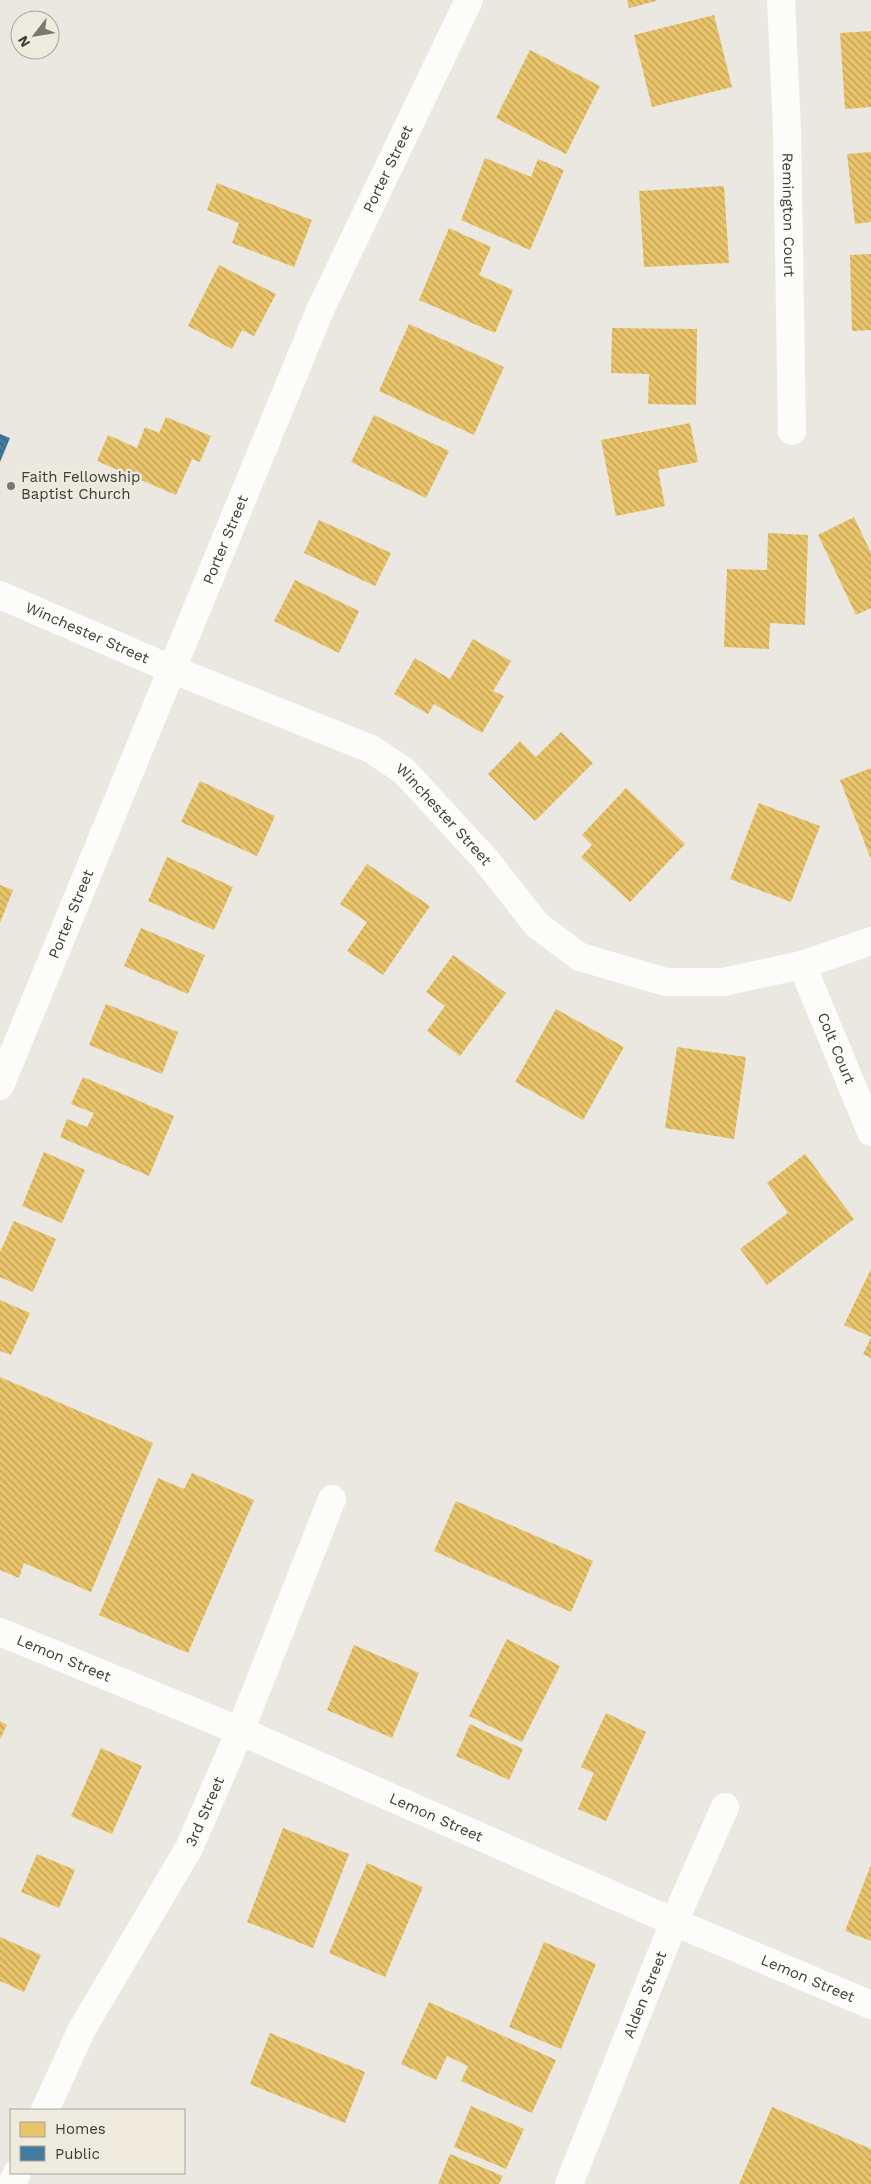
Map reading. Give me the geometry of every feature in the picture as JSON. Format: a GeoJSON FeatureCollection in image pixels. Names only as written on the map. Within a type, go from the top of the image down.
{"type":"FeatureCollection","features":[{"type":"Feature","properties":{"kind":"street","name":"Porter Street"},"geometry":{"type":"LineString","coordinates":[[0,1086],[322,308],[469,0]]}},
{"type":"Feature","properties":{"kind":"street","name":"Remington Court"},"geometry":{"type":"LineString","coordinates":[[781,0],[787,130],[792,431]]}},
{"type":"Feature","properties":{"kind":"street","name":"Winchester Street"},"geometry":{"type":"LineString","coordinates":[[0,595],[171,669],[371,749],[404,771],[485,859],[537,926],[580,957],[666,982],[723,982],[802,965],[871,941]]}},
{"type":"Feature","properties":{"kind":"street","name":"Colt Court"},"geometry":{"type":"LineString","coordinates":[[802,965],[871,1132]]}},
{"type":"Feature","properties":{"kind":"street","name":"3rd Street"},"geometry":{"type":"LineString","coordinates":[[45,2109],[82,2029],[189,1848],[240,1731],[332,1499]]}},
{"type":"Feature","properties":{"kind":"street","name":"Lemon Street"},"geometry":{"type":"LineString","coordinates":[[0,1632],[240,1731],[674,1922],[871,2006]]}},
{"type":"Feature","properties":{"kind":"street","name":"Alden Street"},"geometry":{"type":"LineString","coordinates":[[569,2184],[674,1922],[725,1807]]}},
{"type":"Feature","properties":{"kind":"building: Homes"},"geometry":{"type":"Polygon","coordinates":[[[627,0],[656,0],[656,1],[629,8],[627,0]]]}},
{"type":"Feature","properties":{"kind":"building: Homes"},"geometry":{"type":"Polygon","coordinates":[[[714,15],[732,87],[652,107],[634,35],[714,15]]]}},
{"type":"Feature","properties":{"kind":"building: Homes"},"geometry":{"type":"Polygon","coordinates":[[[871,31],[871,107],[845,109],[840,33],[871,31]]]}},
{"type":"Feature","properties":{"kind":"building: Homes"},"geometry":{"type":"Polygon","coordinates":[[[530,50],[600,86],[566,154],[496,118],[530,50]]]}},
{"type":"Feature","properties":{"kind":"building: Homes"},"geometry":{"type":"Polygon","coordinates":[[[871,152],[871,222],[855,224],[847,154],[871,152]]]}},
{"type":"Feature","properties":{"kind":"building: Homes"},"geometry":{"type":"Polygon","coordinates":[[[485,158],[531,177],[538,159],[564,170],[530,250],[461,220],[485,158]]]}},
{"type":"Feature","properties":{"kind":"building: Homes"},"geometry":{"type":"Polygon","coordinates":[[[217,183],[312,220],[294,267],[232,243],[239,223],[207,210],[217,183]]]}},
{"type":"Feature","properties":{"kind":"building: Homes"},"geometry":{"type":"Polygon","coordinates":[[[724,186],[729,263],[644,267],[639,191],[724,186]]]}},
{"type":"Feature","properties":{"kind":"building: Homes"},"geometry":{"type":"Polygon","coordinates":[[[449,228],[491,247],[479,275],[513,290],[495,333],[419,300],[449,228]]]}},
{"type":"Feature","properties":{"kind":"building: Homes"},"geometry":{"type":"Polygon","coordinates":[[[871,254],[871,330],[852,331],[850,255],[871,254]]]}},
{"type":"Feature","properties":{"kind":"building: Homes"},"geometry":{"type":"Polygon","coordinates":[[[219,265],[276,294],[254,336],[242,330],[232,349],[188,326],[219,265]]]}},
{"type":"Feature","properties":{"kind":"building: Homes"},"geometry":{"type":"Polygon","coordinates":[[[409,324],[504,367],[474,435],[379,391],[409,324]]]}},
{"type":"Feature","properties":{"kind":"building: Homes"},"geometry":{"type":"Polygon","coordinates":[[[612,328],[697,329],[696,405],[648,404],[649,374],[611,373],[612,328]]]}},
{"type":"Feature","properties":{"kind":"building: Homes"},"geometry":{"type":"Polygon","coordinates":[[[374,415],[449,451],[426,498],[351,462],[374,415]]]}},
{"type":"Feature","properties":{"kind":"building: Homes"},"geometry":{"type":"Polygon","coordinates":[[[166,417],[211,436],[200,462],[192,459],[176,495],[97,461],[108,435],[137,448],[145,427],[159,433],[166,417]]]}},
{"type":"Feature","properties":{"kind":"building: Homes"},"geometry":{"type":"Polygon","coordinates":[[[690,423],[698,462],[658,470],[665,506],[616,516],[601,440],[690,423]]]}},
{"type":"Feature","properties":{"kind":"building: Homes"},"geometry":{"type":"Polygon","coordinates":[[[854,517],[871,553],[871,608],[856,615],[818,535],[854,517]]]}},
{"type":"Feature","properties":{"kind":"building: Homes"},"geometry":{"type":"Polygon","coordinates":[[[319,520],[391,553],[375,586],[304,553],[319,520]]]}},
{"type":"Feature","properties":{"kind":"building: Homes"},"geometry":{"type":"Polygon","coordinates":[[[768,533],[808,535],[805,625],[770,623],[769,649],[724,647],[727,569],[767,570],[768,533]]]}},
{"type":"Feature","properties":{"kind":"building: Homes"},"geometry":{"type":"Polygon","coordinates":[[[295,580],[359,611],[339,653],[274,621],[295,580]]]}},
{"type":"Feature","properties":{"kind":"building: Homes"},"geometry":{"type":"Polygon","coordinates":[[[473,639],[511,661],[493,691],[504,696],[482,733],[434,704],[428,714],[394,694],[415,658],[450,679],[473,639]]]}},
{"type":"Feature","properties":{"kind":"building: Homes"},"geometry":{"type":"Polygon","coordinates":[[[561,732],[593,763],[535,821],[488,774],[520,741],[536,757],[561,732]]]}},
{"type":"Feature","properties":{"kind":"building: Homes"},"geometry":{"type":"Polygon","coordinates":[[[871,768],[871,859],[840,780],[871,768]]]}},
{"type":"Feature","properties":{"kind":"building: Homes"},"geometry":{"type":"Polygon","coordinates":[[[200,781],[275,816],[257,856],[181,822],[200,781]]]}},
{"type":"Feature","properties":{"kind":"building: Homes"},"geometry":{"type":"Polygon","coordinates":[[[626,788],[685,844],[630,902],[581,857],[592,845],[582,835],[626,788]]]}},
{"type":"Feature","properties":{"kind":"building: Homes"},"geometry":{"type":"Polygon","coordinates":[[[759,803],[820,826],[791,902],[730,879],[759,803]]]}},
{"type":"Feature","properties":{"kind":"building: Homes"},"geometry":{"type":"Polygon","coordinates":[[[167,857],[233,887],[214,930],[148,901],[167,857]]]}},
{"type":"Feature","properties":{"kind":"building: Homes"},"geometry":{"type":"Polygon","coordinates":[[[367,864],[430,906],[383,975],[347,951],[367,922],[340,904],[367,864]]]}},
{"type":"Feature","properties":{"kind":"building: Homes"},"geometry":{"type":"Polygon","coordinates":[[[0,885],[13,890],[0,923],[0,885]]]}},
{"type":"Feature","properties":{"kind":"building: Homes"},"geometry":{"type":"Polygon","coordinates":[[[141,928],[205,955],[188,994],[124,966],[141,928]]]}},
{"type":"Feature","properties":{"kind":"building: Homes"},"geometry":{"type":"Polygon","coordinates":[[[453,955],[506,993],[460,1056],[427,1031],[445,1006],[426,992],[453,955]]]}},
{"type":"Feature","properties":{"kind":"building: Homes"},"geometry":{"type":"Polygon","coordinates":[[[106,1004],[178,1032],[162,1074],[89,1045],[106,1004]]]}},
{"type":"Feature","properties":{"kind":"building: Homes"},"geometry":{"type":"Polygon","coordinates":[[[556,1009],[624,1047],[583,1120],[515,1082],[556,1009]]]}},
{"type":"Feature","properties":{"kind":"building: Homes"},"geometry":{"type":"Polygon","coordinates":[[[677,1047],[746,1057],[734,1139],[665,1128],[677,1047]]]}},
{"type":"Feature","properties":{"kind":"building: Homes"},"geometry":{"type":"Polygon","coordinates":[[[83,1077],[174,1116],[149,1176],[60,1137],[67,1119],[87,1127],[94,1113],[71,1104],[83,1077]]]}},
{"type":"Feature","properties":{"kind":"building: Homes"},"geometry":{"type":"Polygon","coordinates":[[[44,1152],[85,1170],[62,1223],[22,1206],[44,1152]]]}},
{"type":"Feature","properties":{"kind":"building: Homes"},"geometry":{"type":"Polygon","coordinates":[[[805,1154],[854,1219],[767,1285],[740,1249],[788,1213],[767,1183],[805,1154]]]}},
{"type":"Feature","properties":{"kind":"building: Homes"},"geometry":{"type":"Polygon","coordinates":[[[14,1221],[56,1239],[33,1292],[0,1277],[0,1252],[14,1221]]]}},
{"type":"Feature","properties":{"kind":"building: Homes"},"geometry":{"type":"Polygon","coordinates":[[[871,1269],[871,1337],[844,1325],[871,1269]]]}},
{"type":"Feature","properties":{"kind":"building: Homes"},"geometry":{"type":"Polygon","coordinates":[[[0,1300],[30,1313],[11,1355],[0,1351],[0,1300]]]}},
{"type":"Feature","properties":{"kind":"building: Homes"},"geometry":{"type":"Polygon","coordinates":[[[871,1338],[871,1358],[863,1354],[871,1338]]]}},
{"type":"Feature","properties":{"kind":"building: Homes"},"geometry":{"type":"Polygon","coordinates":[[[0,1377],[153,1443],[91,1592],[24,1563],[19,1578],[0,1570],[0,1377]]]}},
{"type":"Feature","properties":{"kind":"building: Homes"},"geometry":{"type":"Polygon","coordinates":[[[192,1473],[254,1500],[188,1653],[99,1615],[158,1478],[184,1489],[192,1473]]]}},
{"type":"Feature","properties":{"kind":"building: Homes"},"geometry":{"type":"Polygon","coordinates":[[[456,1501],[593,1561],[571,1612],[434,1551],[456,1501]]]}},
{"type":"Feature","properties":{"kind":"building: Homes"},"geometry":{"type":"Polygon","coordinates":[[[507,1639],[560,1666],[522,1742],[469,1716],[507,1639]]]}},
{"type":"Feature","properties":{"kind":"building: Homes"},"geometry":{"type":"Polygon","coordinates":[[[354,1645],[419,1673],[392,1738],[327,1710],[354,1645]]]}},
{"type":"Feature","properties":{"kind":"building: Homes"},"geometry":{"type":"Polygon","coordinates":[[[606,1713],[646,1732],[606,1821],[578,1809],[594,1773],[581,1767],[606,1713]]]}},
{"type":"Feature","properties":{"kind":"building: Homes"},"geometry":{"type":"Polygon","coordinates":[[[0,1721],[7,1725],[0,1739],[0,1721]]]}},
{"type":"Feature","properties":{"kind":"building: Homes"},"geometry":{"type":"Polygon","coordinates":[[[470,1724],[523,1749],[509,1780],[456,1756],[470,1724]]]}},
{"type":"Feature","properties":{"kind":"building: Homes"},"geometry":{"type":"Polygon","coordinates":[[[101,1748],[142,1766],[112,1834],[71,1816],[101,1748]]]}},
{"type":"Feature","properties":{"kind":"building: Homes"},"geometry":{"type":"Polygon","coordinates":[[[283,1828],[349,1854],[313,1948],[247,1922],[283,1828]]]}},
{"type":"Feature","properties":{"kind":"building: Homes"},"geometry":{"type":"Polygon","coordinates":[[[37,1854],[75,1870],[59,1908],[21,1892],[37,1854]]]}},
{"type":"Feature","properties":{"kind":"building: Homes"},"geometry":{"type":"Polygon","coordinates":[[[367,1863],[423,1887],[385,1977],[329,1953],[367,1863]]]}},
{"type":"Feature","properties":{"kind":"building: Homes"},"geometry":{"type":"Polygon","coordinates":[[[871,1865],[871,1941],[845,1931],[871,1865]]]}},
{"type":"Feature","properties":{"kind":"building: Homes"},"geometry":{"type":"Polygon","coordinates":[[[0,1937],[41,1955],[24,1992],[0,1981],[0,1937]]]}},
{"type":"Feature","properties":{"kind":"building: Homes"},"geometry":{"type":"Polygon","coordinates":[[[544,1942],[596,1964],[561,2049],[509,2027],[544,1942]]]}},
{"type":"Feature","properties":{"kind":"building: Homes"},"geometry":{"type":"Polygon","coordinates":[[[429,2002],[556,2060],[532,2113],[461,2081],[468,2066],[447,2056],[436,2080],[401,2064],[429,2002]]]}},
{"type":"Feature","properties":{"kind":"building: Homes"},"geometry":{"type":"Polygon","coordinates":[[[270,2033],[365,2072],[345,2123],[250,2084],[270,2033]]]}},
{"type":"Feature","properties":{"kind":"building: Homes"},"geometry":{"type":"Polygon","coordinates":[[[471,2106],[524,2129],[506,2169],[454,2147],[471,2106]]]}},
{"type":"Feature","properties":{"kind":"building: Homes"},"geometry":{"type":"Polygon","coordinates":[[[772,2107],[871,2149],[871,2184],[739,2184],[772,2107]]]}},
{"type":"Feature","properties":{"kind":"building: Homes"},"geometry":{"type":"Polygon","coordinates":[[[450,2154],[503,2176],[499,2184],[438,2184],[450,2154]]]}},
{"type":"Feature","properties":{"kind":"building: Public"},"geometry":{"type":"Polygon","coordinates":[[[0,434],[10,438],[0,462],[0,434]]]}},
{"type":"Feature","properties":{"kind":"place","name":"Faith Fellowship Baptist Church"},"geometry":{"type":"Point","coordinates":[11,486]}}]}
